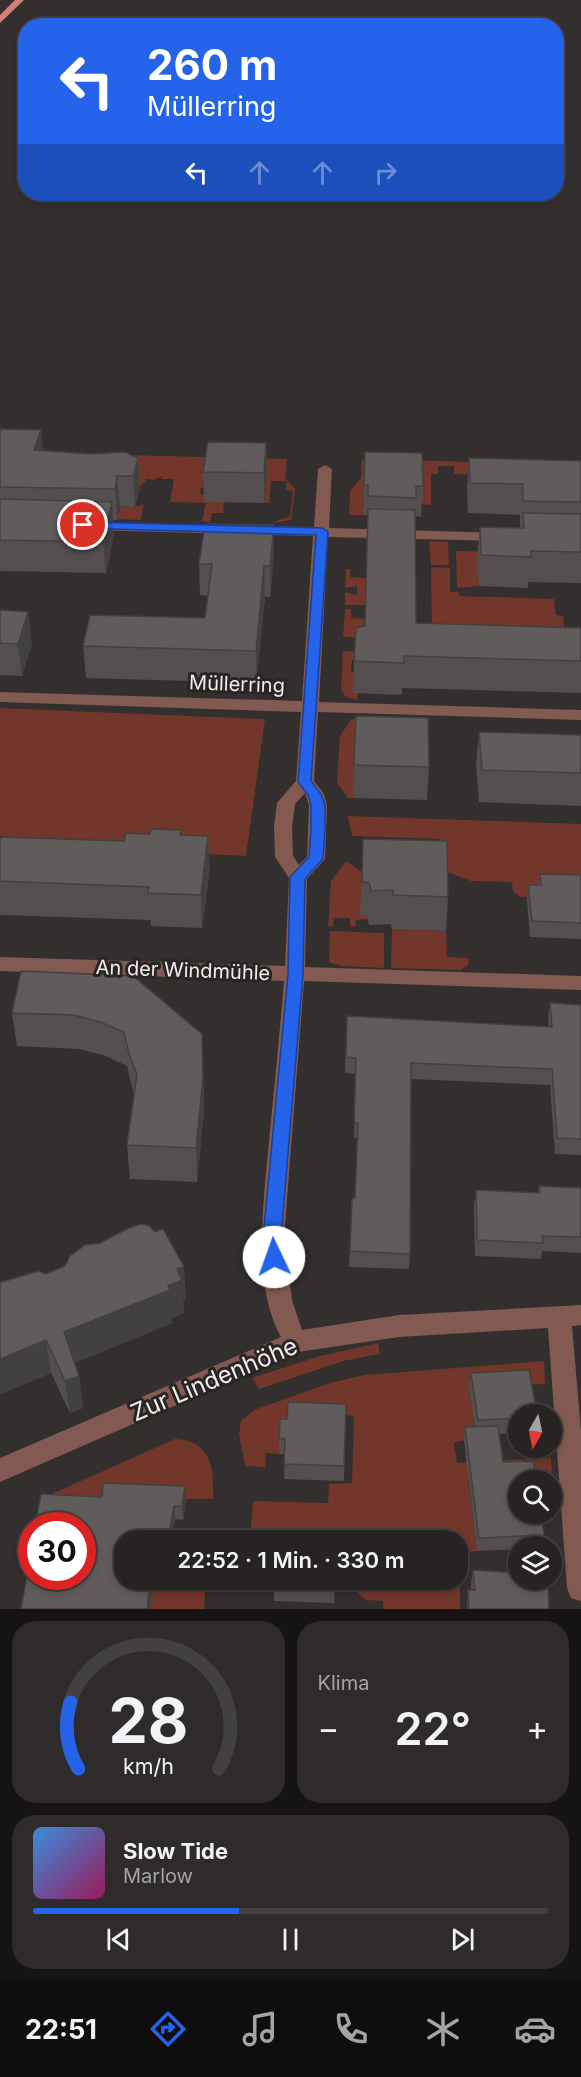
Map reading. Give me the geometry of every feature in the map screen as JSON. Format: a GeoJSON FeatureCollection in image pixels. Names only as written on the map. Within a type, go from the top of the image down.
{"type":"FeatureCollection","features":[{"type":"Feature","properties":{"kind":"main road"},"geometry":{"type":"LineString","coordinates":[[0,20],[20,0]]}},
{"type":"Feature","properties":{"kind":"street"},"geometry":{"type":"LineString","coordinates":[[296,1341],[286,1324],[280,1300],[272,1238],[295,974],[298,877],[284,857],[283,827],[286,803],[304,782],[325,469]]}},
{"type":"Feature","properties":{"kind":"street"},"geometry":{"type":"LineString","coordinates":[[78,525],[517,537]]}},
{"type":"Feature","properties":{"kind":"street","name":"Müllerring"},"geometry":{"type":"LineString","coordinates":[[0,697],[581,715]]}},
{"type":"Feature","properties":{"kind":"street"},"geometry":{"type":"LineString","coordinates":[[298,877],[316,859],[318,829],[318,805],[315,794],[304,782]]}},
{"type":"Feature","properties":{"kind":"street","name":"An der Windmühle"},"geometry":{"type":"LineString","coordinates":[[0,964],[581,983]]}},
{"type":"Feature","properties":{"kind":"street"},"geometry":{"type":"LineString","coordinates":[[570,1316],[581,1588]]}},
{"type":"Feature","properties":{"kind":"street","name":"Zur Lindenhöhe"},"geometry":{"type":"LineString","coordinates":[[0,1470],[296,1341],[399,1326],[570,1316]]}},
{"type":"Feature","properties":{"kind":"shaded area"},"geometry":{"type":"Polygon","coordinates":[[[5,452],[287,459],[285,478],[295,489],[291,520],[271,523],[290,516],[293,491],[286,490],[287,481],[271,481],[269,503],[264,503],[267,473],[201,488],[200,494],[206,495],[205,502],[224,502],[223,513],[212,513],[210,522],[186,521],[202,521],[206,503],[170,502],[174,479],[162,479],[161,476],[154,480],[147,479],[142,485],[136,485],[5,452]]]}},
{"type":"Feature","properties":{"kind":"shaded area"},"geometry":{"type":"Polygon","coordinates":[[[362,459],[581,465],[581,477],[454,474],[454,466],[438,466],[438,474],[431,474],[431,505],[421,504],[365,478],[363,515],[349,515],[350,491],[361,478],[362,459]]]}},
{"type":"Feature","properties":{"kind":"shaded area"},"geometry":{"type":"Polygon","coordinates":[[[144,504],[141,520],[110,519],[112,513],[120,512],[120,508],[113,506],[135,507],[144,504]]]}},
{"type":"Feature","properties":{"kind":"shaded area"},"geometry":{"type":"Polygon","coordinates":[[[429,541],[448,542],[449,565],[431,565],[429,541]]]}},
{"type":"Feature","properties":{"kind":"shaded area"},"geometry":{"type":"Polygon","coordinates":[[[456,551],[510,552],[479,586],[457,588],[456,551]]]}},
{"type":"Feature","properties":{"kind":"shaded area"},"geometry":{"type":"Polygon","coordinates":[[[431,567],[450,568],[450,592],[459,592],[459,596],[554,599],[556,615],[563,616],[565,633],[432,637],[431,567]]]}},
{"type":"Feature","properties":{"kind":"shaded area"},"geometry":{"type":"Polygon","coordinates":[[[346,569],[350,569],[350,577],[366,578],[365,605],[345,605],[345,592],[357,595],[357,586],[345,588],[346,569]]]}},
{"type":"Feature","properties":{"kind":"shaded area"},"geometry":{"type":"Polygon","coordinates":[[[345,609],[351,609],[351,618],[364,619],[364,637],[343,637],[345,609]]]}},
{"type":"Feature","properties":{"kind":"shaded area"},"geometry":{"type":"Polygon","coordinates":[[[343,651],[401,654],[352,660],[353,693],[358,693],[357,700],[346,697],[341,690],[343,651]]]}},
{"type":"Feature","properties":{"kind":"shaded area"},"geometry":{"type":"Polygon","coordinates":[[[0,708],[265,719],[246,856],[0,845],[0,708]]]}},
{"type":"Feature","properties":{"kind":"shaded area"},"geometry":{"type":"Polygon","coordinates":[[[362,718],[353,798],[348,798],[337,783],[340,736],[350,721],[362,718]]]}},
{"type":"Feature","properties":{"kind":"shaded area"},"geometry":{"type":"Polygon","coordinates":[[[348,816],[581,824],[581,894],[520,897],[513,891],[512,882],[471,881],[442,870],[441,839],[352,836],[348,816]]]}},
{"type":"Feature","properties":{"kind":"shaded area"},"geometry":{"type":"Polygon","coordinates":[[[346,861],[362,872],[361,915],[367,915],[368,919],[356,920],[355,926],[350,927],[350,918],[334,918],[333,926],[328,927],[331,881],[346,861]]]}},
{"type":"Feature","properties":{"kind":"shaded area"},"geometry":{"type":"Polygon","coordinates":[[[392,929],[446,931],[447,957],[469,958],[468,965],[460,970],[391,968],[392,929]]]}},
{"type":"Feature","properties":{"kind":"shaded area"},"geometry":{"type":"Polygon","coordinates":[[[330,931],[384,933],[384,968],[342,966],[329,962],[330,931]]]}},
{"type":"Feature","properties":{"kind":"shaded area"},"geometry":{"type":"Polygon","coordinates":[[[378,1343],[380,1354],[343,1361],[259,1389],[252,1378],[320,1356],[378,1343]]]}},
{"type":"Feature","properties":{"kind":"shaded area"},"geometry":{"type":"Polygon","coordinates":[[[544,1361],[545,1384],[469,1388],[477,1439],[454,1442],[457,1463],[551,1458],[552,1470],[508,1470],[508,1478],[468,1477],[477,1551],[468,1552],[468,1530],[251,1530],[253,1501],[328,1503],[329,1484],[352,1483],[354,1416],[345,1415],[280,1454],[266,1453],[265,1467],[245,1466],[239,1434],[241,1421],[254,1410],[330,1383],[364,1375],[544,1361]]]}},
{"type":"Feature","properties":{"kind":"shaded area"},"geometry":{"type":"Polygon","coordinates":[[[175,1439],[197,1445],[204,1451],[213,1477],[213,1499],[45,1497],[175,1439]]]}},
{"type":"Feature","properties":{"kind":"shaded area"},"geometry":{"type":"Polygon","coordinates":[[[142,1590],[205,1590],[204,1609],[150,1609],[151,1597],[142,1590]]]}},
{"type":"Feature","properties":{"kind":"shaded area"},"geometry":{"type":"Polygon","coordinates":[[[460,1590],[460,1609],[383,1609],[383,1601],[366,1600],[356,1591],[460,1590]]]}},
{"type":"Feature","properties":{"kind":"building"},"geometry":{"type":"Polygon","coordinates":[[[0,429],[41,430],[34,450],[91,454],[125,452],[138,458],[133,476],[117,476],[115,489],[0,487],[0,429]]]}},
{"type":"Feature","properties":{"kind":"building"},"geometry":{"type":"Polygon","coordinates":[[[208,442],[266,443],[264,473],[203,472],[208,442]]]}},
{"type":"Feature","properties":{"kind":"building"},"geometry":{"type":"Polygon","coordinates":[[[365,452],[422,453],[423,486],[416,486],[416,498],[368,496],[368,485],[364,485],[365,452]]]}},
{"type":"Feature","properties":{"kind":"building"},"geometry":{"type":"Polygon","coordinates":[[[469,458],[581,461],[581,502],[523,501],[523,484],[470,483],[469,458]]]}},
{"type":"Feature","properties":{"kind":"building"},"geometry":{"type":"Polygon","coordinates":[[[0,499],[112,502],[103,542],[0,540],[0,499]]]}},
{"type":"Feature","properties":{"kind":"building"},"geometry":{"type":"Polygon","coordinates":[[[368,509],[415,510],[416,623],[581,628],[581,661],[404,656],[404,663],[354,661],[356,628],[365,626],[368,509]]]}},
{"type":"Feature","properties":{"kind":"building"},"geometry":{"type":"Polygon","coordinates":[[[523,513],[581,514],[581,552],[531,551],[531,557],[481,555],[480,527],[524,528],[523,513]]]}},
{"type":"Feature","properties":{"kind":"building"},"geometry":{"type":"Polygon","coordinates":[[[205,524],[274,525],[270,566],[264,566],[256,651],[83,646],[90,615],[205,618],[212,564],[199,564],[205,524]]]}},
{"type":"Feature","properties":{"kind":"building"},"geometry":{"type":"Polygon","coordinates":[[[0,610],[28,612],[18,644],[0,643],[0,610]]]}},
{"type":"Feature","properties":{"kind":"building"},"geometry":{"type":"Polygon","coordinates":[[[356,716],[428,718],[429,767],[354,765],[356,716]]]}},
{"type":"Feature","properties":{"kind":"building"},"geometry":{"type":"Polygon","coordinates":[[[479,732],[581,735],[581,773],[482,770],[479,732]]]}},
{"type":"Feature","properties":{"kind":"building"},"geometry":{"type":"Polygon","coordinates":[[[151,829],[181,830],[180,835],[208,836],[201,895],[148,893],[149,887],[0,881],[0,837],[124,841],[126,833],[150,834],[151,829]]]}},
{"type":"Feature","properties":{"kind":"building"},"geometry":{"type":"Polygon","coordinates":[[[363,839],[447,841],[448,897],[393,895],[393,890],[371,891],[369,882],[362,882],[363,839]]]}},
{"type":"Feature","properties":{"kind":"building"},"geometry":{"type":"Polygon","coordinates":[[[540,874],[581,875],[581,923],[532,921],[528,885],[541,885],[540,874]]]}},
{"type":"Feature","properties":{"kind":"building"},"geometry":{"type":"Polygon","coordinates":[[[21,971],[133,976],[202,1034],[203,1077],[196,1148],[127,1145],[137,1074],[124,1032],[74,1015],[12,1013],[21,971]]]}},
{"type":"Feature","properties":{"kind":"building"},"geometry":{"type":"Polygon","coordinates":[[[550,1003],[581,1005],[581,1139],[557,1138],[552,1069],[411,1063],[410,1254],[350,1251],[358,1123],[354,1123],[356,1058],[346,1057],[347,1016],[552,1027],[550,1003]]]}},
{"type":"Feature","properties":{"kind":"building"},"geometry":{"type":"Polygon","coordinates":[[[539,1186],[581,1188],[581,1237],[542,1236],[543,1243],[477,1240],[476,1190],[540,1193],[539,1186]]]}},
{"type":"Feature","properties":{"kind":"building"},"geometry":{"type":"Polygon","coordinates":[[[141,1224],[149,1226],[155,1232],[163,1229],[184,1267],[177,1269],[182,1280],[168,1286],[170,1290],[64,1332],[79,1376],[65,1381],[46,1340],[0,1359],[0,1283],[38,1271],[46,1274],[65,1266],[70,1256],[85,1245],[100,1243],[141,1224]]]}},
{"type":"Feature","properties":{"kind":"building"},"geometry":{"type":"Polygon","coordinates":[[[529,1370],[535,1404],[508,1404],[508,1419],[478,1420],[471,1373],[529,1370]]]}},
{"type":"Feature","properties":{"kind":"building"},"geometry":{"type":"Polygon","coordinates":[[[288,1402],[346,1404],[344,1466],[284,1464],[285,1439],[279,1438],[280,1419],[287,1419],[288,1402]]]}},
{"type":"Feature","properties":{"kind":"building"},"geometry":{"type":"Polygon","coordinates":[[[498,1426],[503,1462],[533,1461],[534,1470],[508,1470],[508,1524],[542,1524],[544,1535],[479,1538],[465,1427],[498,1426]]]}},
{"type":"Feature","properties":{"kind":"building"},"geometry":{"type":"Polygon","coordinates":[[[103,1483],[185,1486],[182,1506],[174,1506],[170,1530],[114,1530],[114,1590],[149,1590],[147,1609],[21,1609],[24,1590],[96,1590],[96,1512],[38,1512],[41,1494],[102,1497],[103,1483]]]}},
{"type":"Feature","properties":{"kind":"building"},"geometry":{"type":"Polygon","coordinates":[[[473,1570],[508,1572],[508,1590],[548,1590],[549,1609],[469,1609],[468,1590],[475,1590],[473,1570]]]}},
{"type":"Feature","properties":{"kind":"route"},"geometry":{"type":"LineString","coordinates":[[83,525],[322,532],[304,782],[315,794],[318,805],[318,829],[316,859],[298,877],[295,974],[272,1238],[274,1257]]}}]}
